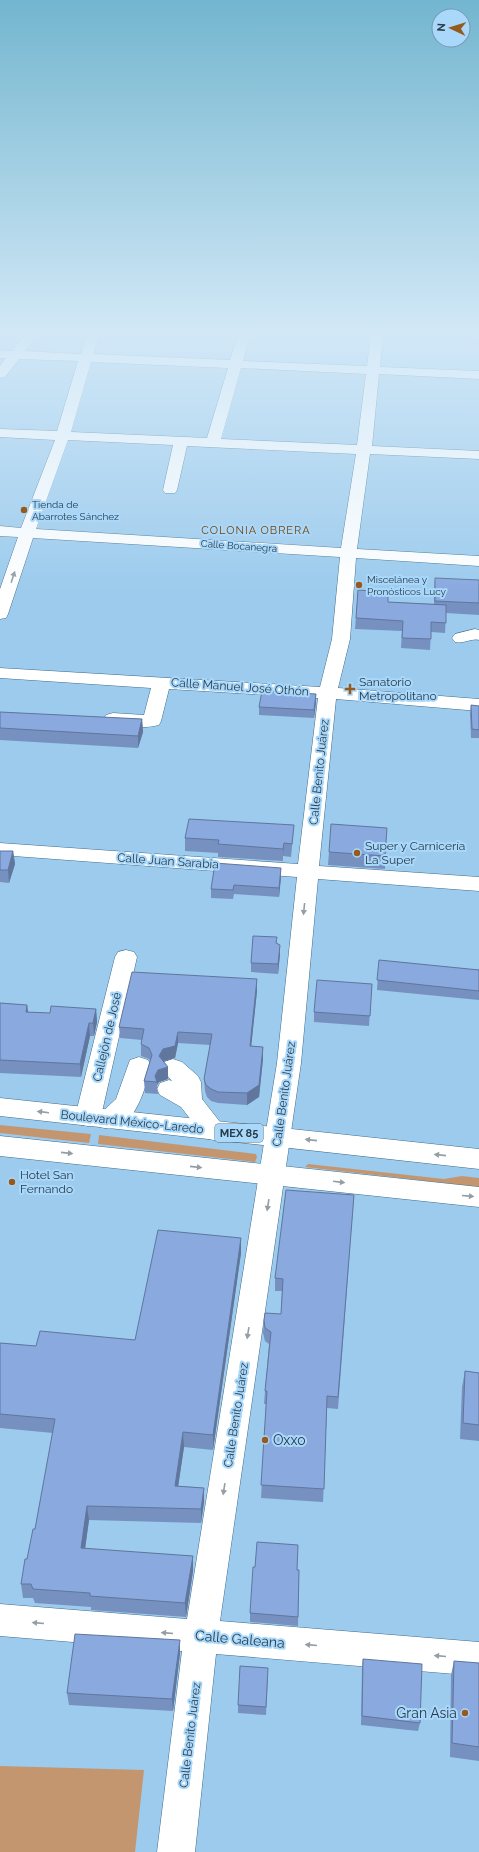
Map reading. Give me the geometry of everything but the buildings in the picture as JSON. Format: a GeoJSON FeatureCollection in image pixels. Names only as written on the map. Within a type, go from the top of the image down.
{"type":"FeatureCollection","features":[{"type":"Feature","properties":{"kind":"street"},"geometry":{"type":"LineString","coordinates":[[0,614],[66,421]]}},
{"type":"Feature","properties":{"kind":"street"},"geometry":{"type":"LineString","coordinates":[[213,442],[219,421]]}},
{"type":"Feature","properties":{"kind":"street","name":"Calle Benito Juárez"},"geometry":{"type":"LineString","coordinates":[[176,1852],[202,1636],[290,1063],[308,870],[328,693],[341,639],[348,553],[367,421]]}},
{"type":"Feature","properties":{"kind":"street"},"geometry":{"type":"LineString","coordinates":[[0,433],[181,440],[479,455]]}},
{"type":"Feature","properties":{"kind":"street"},"geometry":{"type":"LineString","coordinates":[[170,490],[181,440]]}},
{"type":"Feature","properties":{"kind":"street","name":"Calle Bocanegra"},"geometry":{"type":"LineString","coordinates":[[0,531],[479,561]]}},
{"type":"Feature","properties":{"kind":"street"},"geometry":{"type":"LineString","coordinates":[[461,638],[475,634],[479,635]]}},
{"type":"Feature","properties":{"kind":"street","name":"Calle Manuel José Othón"},"geometry":{"type":"LineString","coordinates":[[0,673],[328,693],[479,705]]}},
{"type":"Feature","properties":{"kind":"street"},"geometry":{"type":"LineString","coordinates":[[99,718],[152,721],[161,682]]}},
{"type":"Feature","properties":{"kind":"street","name":"Calle Juan Sarabia"},"geometry":{"type":"LineString","coordinates":[[0,849],[308,870],[479,884]]}},
{"type":"Feature","properties":{"kind":"street","name":"Callejón de José"},"geometry":{"type":"LineString","coordinates":[[98,1118],[126,957]]}},
{"type":"Feature","properties":{"kind":"street"},"geometry":{"type":"LineString","coordinates":[[98,1118],[127,1104],[134,1086],[139,1066]]}},
{"type":"Feature","properties":{"kind":"street"},"geometry":{"type":"LineString","coordinates":[[178,1086],[214,1131]]}},
{"type":"Feature","properties":{"kind":"street","name":"Boulevard México-Laredo"},"geometry":{"type":"LineString","coordinates":[[0,1107],[479,1159]]}},
{"type":"Feature","properties":{"kind":"street"},"geometry":{"type":"LineString","coordinates":[[0,1146],[479,1197]]}},
{"type":"Feature","properties":{"kind":"street","name":"Calle Galeana"},"geometry":{"type":"LineString","coordinates":[[0,1620],[479,1659]]}},
{"type":"Feature","properties":{"kind":"shaded area"},"geometry":{"type":"Polygon","coordinates":[[[0,1125],[91,1134],[89,1143],[0,1133],[0,1125]]]}},
{"type":"Feature","properties":{"kind":"shaded area"},"geometry":{"type":"Polygon","coordinates":[[[99,1135],[256,1154],[257,1157],[255,1162],[98,1144],[99,1135]]]}},
{"type":"Feature","properties":{"kind":"shaded area"},"geometry":{"type":"Polygon","coordinates":[[[308,1164],[444,1179],[462,1176],[479,1178],[479,1187],[305,1167],[308,1164]]]}},
{"type":"Feature","properties":{"kind":"shaded area"},"geometry":{"type":"Polygon","coordinates":[[[0,1766],[144,1770],[135,1852],[0,1852],[0,1766]]]}},
{"type":"Feature","properties":{"kind":"place","name":"Tienda de Abarrotes Sánchez"},"geometry":{"type":"Point","coordinates":[24,510]}},
{"type":"Feature","properties":{"kind":"place","name":"Miscelánea y Pronósticos Lucy"},"geometry":{"type":"Point","coordinates":[359,585]}},
{"type":"Feature","properties":{"kind":"place","name":"Sanatorio Metropolitano"},"geometry":{"type":"Point","coordinates":[350,689]}},
{"type":"Feature","properties":{"kind":"place","name":"Super y Carnicería La Super"},"geometry":{"type":"Point","coordinates":[357,853]}},
{"type":"Feature","properties":{"kind":"place","name":"Hotel San Fernando"},"geometry":{"type":"Point","coordinates":[12,1182]}},
{"type":"Feature","properties":{"kind":"place","name":"Oxxo"},"geometry":{"type":"Point","coordinates":[265,1440]}},
{"type":"Feature","properties":{"kind":"place","name":"Gran Asia"},"geometry":{"type":"Point","coordinates":[465,1713]}},
{"type":"Feature","properties":{"kind":"district","name":"COLONIA OBRERA"},"geometry":{"type":"Point","coordinates":[256,530]}}]}
